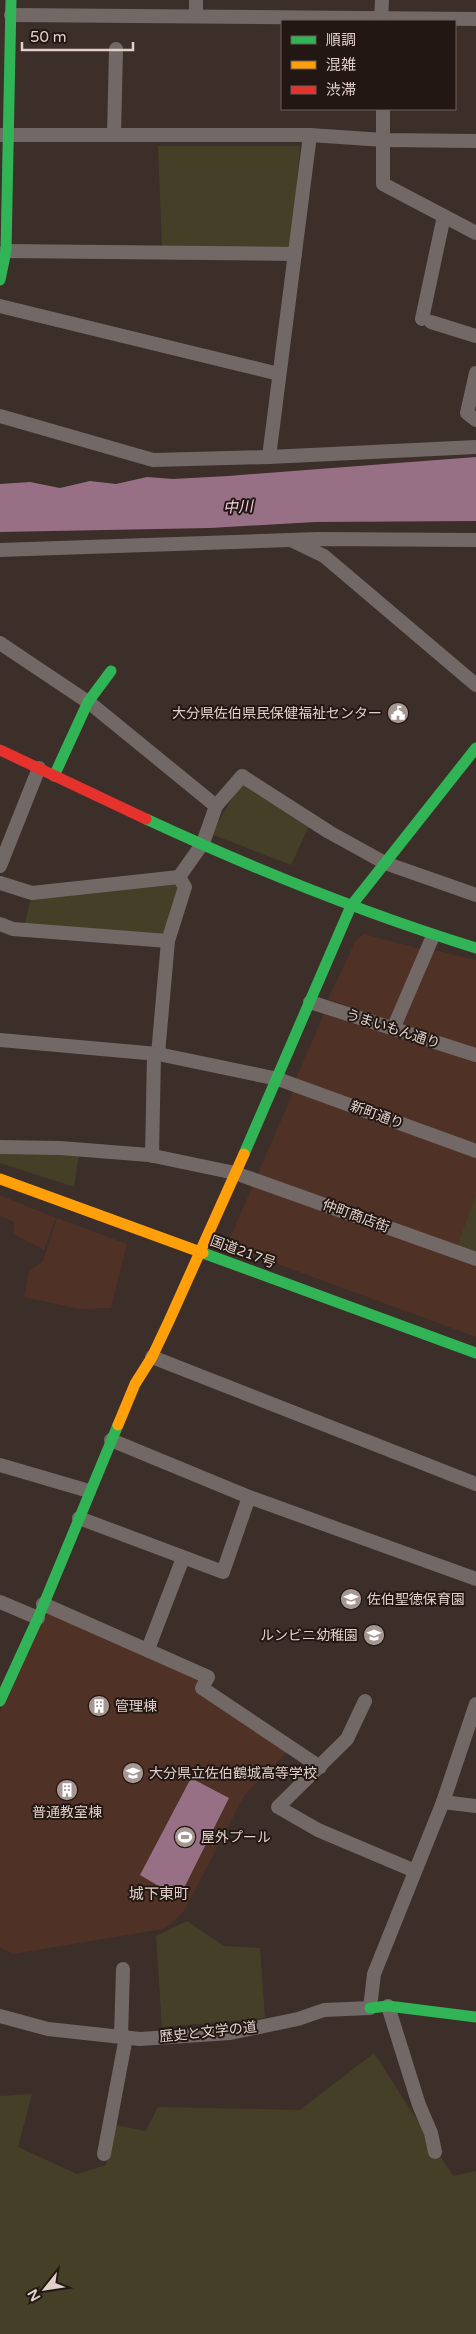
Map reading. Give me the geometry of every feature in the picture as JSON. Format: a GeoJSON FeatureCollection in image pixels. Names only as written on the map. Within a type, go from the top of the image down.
{"type":"FeatureCollection","features":[{"type":"Feature","properties":{"kind":"main road"},"geometry":{"type":"LineString","coordinates":[[0,280],[6,251],[5,135],[11,0]]}},
{"type":"Feature","properties":{"kind":"main road"},"geometry":{"type":"LineString","coordinates":[[54,776],[88,702],[111,671]]}},
{"type":"Feature","properties":{"kind":"main road"},"geometry":{"type":"LineString","coordinates":[[0,1701],[41,1611],[80,1518],[88,1491],[135,1384],[152,1357],[200,1252],[278,1079],[352,906],[476,748]]}},
{"type":"Feature","properties":{"kind":"main road"},"geometry":{"type":"LineString","coordinates":[[0,750],[305,889],[433,936],[476,948]]}},
{"type":"Feature","properties":{"kind":"main road","name":"国道217号"},"geometry":{"type":"LineString","coordinates":[[0,1178],[476,1353]]}},
{"type":"Feature","properties":{"kind":"main road","name":"歴史と文学の道"},"geometry":{"type":"LineString","coordinates":[[370,2008],[388,2006],[476,2017]]}},
{"type":"Feature","properties":{"kind":"street"},"geometry":{"type":"LineString","coordinates":[[196,0],[196,16]]}},
{"type":"Feature","properties":{"kind":"street"},"geometry":{"type":"LineString","coordinates":[[381,19],[382,0]]}},
{"type":"Feature","properties":{"kind":"street"},"geometry":{"type":"LineString","coordinates":[[11,15],[476,19]]}},
{"type":"Feature","properties":{"kind":"street"},"geometry":{"type":"LineString","coordinates":[[114,135],[116,48]]}},
{"type":"Feature","properties":{"kind":"street"},"geometry":{"type":"LineString","coordinates":[[383,110],[383,184],[476,234]]}},
{"type":"Feature","properties":{"kind":"street"},"geometry":{"type":"LineString","coordinates":[[5,135],[310,135],[384,140],[476,140]]}},
{"type":"Feature","properties":{"kind":"street"},"geometry":{"type":"LineString","coordinates":[[268,457],[310,135]]}},
{"type":"Feature","properties":{"kind":"street"},"geometry":{"type":"LineString","coordinates":[[444,216],[426,320],[476,336]]}},
{"type":"Feature","properties":{"kind":"street"},"geometry":{"type":"LineString","coordinates":[[6,251],[295,254]]}},
{"type":"Feature","properties":{"kind":"street"},"geometry":{"type":"LineString","coordinates":[[0,306],[279,374]]}},
{"type":"Feature","properties":{"kind":"street"},"geometry":{"type":"LineString","coordinates":[[476,373],[467,413],[476,420]]}},
{"type":"Feature","properties":{"kind":"street"},"geometry":{"type":"LineString","coordinates":[[0,416],[153,460],[268,457],[476,447]]}},
{"type":"Feature","properties":{"kind":"street"},"geometry":{"type":"LineString","coordinates":[[292,540],[324,556],[476,685]]}},
{"type":"Feature","properties":{"kind":"street"},"geometry":{"type":"LineString","coordinates":[[0,550],[292,540],[476,540]]}},
{"type":"Feature","properties":{"kind":"street"},"geometry":{"type":"LineString","coordinates":[[0,643],[88,702],[216,806]]}},
{"type":"Feature","properties":{"kind":"street"},"geometry":{"type":"LineString","coordinates":[[0,866],[39,768]]}},
{"type":"Feature","properties":{"kind":"street"},"geometry":{"type":"LineString","coordinates":[[0,882],[32,892],[179,877],[203,843],[216,806],[242,776],[329,832],[385,863],[476,895]]}},
{"type":"Feature","properties":{"kind":"street"},"geometry":{"type":"LineString","coordinates":[[152,1156],[156,1054],[168,941],[185,887],[179,877]]}},
{"type":"Feature","properties":{"kind":"street"},"geometry":{"type":"LineString","coordinates":[[0,924],[13,929],[168,941]]}},
{"type":"Feature","properties":{"kind":"street"},"geometry":{"type":"LineString","coordinates":[[393,1029],[433,936]]}},
{"type":"Feature","properties":{"kind":"street","name":"うまいもん通り"},"geometry":{"type":"LineString","coordinates":[[310,1002],[476,1055]]}},
{"type":"Feature","properties":{"kind":"street","name":"新町通り"},"geometry":{"type":"LineString","coordinates":[[0,1040],[156,1054],[278,1079],[476,1151]]}},
{"type":"Feature","properties":{"kind":"street","name":"仲町商店街"},"geometry":{"type":"LineString","coordinates":[[0,1147],[60,1148],[152,1156],[235,1173],[476,1259]]}},
{"type":"Feature","properties":{"kind":"street"},"geometry":{"type":"LineString","coordinates":[[152,1357],[476,1484]]}},
{"type":"Feature","properties":{"kind":"street"},"geometry":{"type":"LineString","coordinates":[[111,1440],[249,1496],[476,1579]]}},
{"type":"Feature","properties":{"kind":"street"},"geometry":{"type":"LineString","coordinates":[[0,1465],[88,1491]]}},
{"type":"Feature","properties":{"kind":"street"},"geometry":{"type":"LineString","coordinates":[[80,1518],[223,1572],[249,1496]]}},
{"type":"Feature","properties":{"kind":"street"},"geometry":{"type":"LineString","coordinates":[[148,1649],[183,1558]]}},
{"type":"Feature","properties":{"kind":"street"},"geometry":{"type":"LineString","coordinates":[[0,1602],[41,1611],[148,1649],[208,1677],[202,1688],[320,1767]]}},
{"type":"Feature","properties":{"kind":"street"},"geometry":{"type":"LineString","coordinates":[[365,1701],[347,1739],[278,1807],[318,1830],[415,1871]]}},
{"type":"Feature","properties":{"kind":"street"},"geometry":{"type":"LineString","coordinates":[[370,2008],[374,1974],[443,1802],[476,1704]]}},
{"type":"Feature","properties":{"kind":"street"},"geometry":{"type":"LineString","coordinates":[[443,1802],[476,1806]]}},
{"type":"Feature","properties":{"kind":"street"},"geometry":{"type":"LineString","coordinates":[[104,2154],[123,2037],[123,1969]]}},
{"type":"Feature","properties":{"kind":"street"},"geometry":{"type":"LineString","coordinates":[[388,2006],[419,2106],[432,2133],[435,2152]]}},
{"type":"Feature","properties":{"kind":"street","name":"歴史と文学の道"},"geometry":{"type":"LineString","coordinates":[[0,2016],[48,2029],[140,2039],[230,2033],[298,2019],[324,2010],[370,2008]]}},
{"type":"Feature","properties":{"kind":"shaded area"},"geometry":{"type":"Polygon","coordinates":[[[158,146],[300,146],[291,250],[162,248],[158,146]]]}},
{"type":"Feature","properties":{"kind":"shaded area"},"geometry":{"type":"Polygon","coordinates":[[[242,782],[310,824],[291,865],[211,834],[242,782]]]}},
{"type":"Feature","properties":{"kind":"shaded area"},"geometry":{"type":"Polygon","coordinates":[[[177,881],[181,887],[165,938],[24,926],[31,898],[177,881]]]}},
{"type":"Feature","properties":{"kind":"shaded area"},"geometry":{"type":"Polygon","coordinates":[[[364,934],[421,949],[390,1021],[328,999],[356,940],[364,934]]]}},
{"type":"Feature","properties":{"kind":"shaded area"},"geometry":{"type":"Polygon","coordinates":[[[430,949],[476,960],[476,1053],[397,1028],[430,949]]]}},
{"type":"Feature","properties":{"kind":"shaded area"},"geometry":{"type":"Polygon","coordinates":[[[326,1009],[476,1057],[476,1150],[294,1083],[326,1009]]]}},
{"type":"Feature","properties":{"kind":"shaded area"},"geometry":{"type":"Polygon","coordinates":[[[294,1090],[476,1155],[476,1337],[234,1248],[230,1238],[294,1090]]]}},
{"type":"Feature","properties":{"kind":"shaded area"},"geometry":{"type":"Polygon","coordinates":[[[0,1151],[79,1154],[74,1187],[0,1163],[0,1151]]]}},
{"type":"Feature","properties":{"kind":"shaded area"},"geometry":{"type":"Polygon","coordinates":[[[0,1195],[56,1218],[44,1250],[13,1234],[14,1222],[0,1216],[0,1195]]]}},
{"type":"Feature","properties":{"kind":"shaded area"},"geometry":{"type":"Polygon","coordinates":[[[476,1195],[476,1254],[457,1247],[476,1195]]]}},
{"type":"Feature","properties":{"kind":"shaded area"},"geometry":{"type":"Polygon","coordinates":[[[57,1218],[127,1244],[111,1308],[79,1309],[24,1297],[29,1271],[43,1261],[57,1218]]]}},
{"type":"Feature","properties":{"kind":"shaded area","name":"大分県立佐伯鶴城高等学校"},"geometry":{"type":"Polygon","coordinates":[[[44,1608],[201,1680],[289,1750],[244,1796],[184,1911],[172,1923],[163,1929],[13,1954],[0,1948],[0,1712],[44,1608]]]}},
{"type":"Feature","properties":{"kind":"shaded area"},"geometry":{"type":"Polygon","coordinates":[[[187,1921],[224,1946],[260,1948],[265,2018],[162,2027],[156,1936],[187,1921]]]}},
{"type":"Feature","properties":{"kind":"shaded area"},"geometry":{"type":"Polygon","coordinates":[[[374,2053],[453,2176],[476,2171],[476,2334],[0,2334],[0,2096],[32,2094],[18,2147],[77,2174],[106,2165],[116,2125],[146,2131],[158,2107],[300,2110],[374,2053]]]}},
{"type":"Feature","properties":{"kind":"water","name":"中川"},"geometry":{"type":"Polygon","coordinates":[[[476,457],[476,521],[315,522],[210,528],[0,532],[0,484],[30,482],[60,488],[90,481],[116,484],[147,477],[173,479],[228,476],[476,457]]]}},
{"type":"Feature","properties":{"kind":"water","name":"屋外プール"},"geometry":{"type":"Polygon","coordinates":[[[191,1778],[229,1798],[179,1898],[140,1875],[191,1778]]]}},
{"type":"Feature","properties":{"kind":"traffic: fast"},"geometry":{"type":"LineString","coordinates":[[0,280],[6,251],[11,0]]}},
{"type":"Feature","properties":{"kind":"traffic: fast"},"geometry":{"type":"LineString","coordinates":[[54,776],[88,702],[111,671]]}},
{"type":"Feature","properties":{"kind":"traffic: fast"},"geometry":{"type":"LineString","coordinates":[[244,1154],[351,906],[476,748]]}},
{"type":"Feature","properties":{"kind":"traffic: fast"},"geometry":{"type":"LineString","coordinates":[[146,819],[309,889],[392,920],[476,948]]}},
{"type":"Feature","properties":{"kind":"traffic: fast"},"geometry":{"type":"LineString","coordinates":[[203,1253],[476,1353]]}},
{"type":"Feature","properties":{"kind":"traffic: fast"},"geometry":{"type":"LineString","coordinates":[[0,1701],[38,1618],[118,1425]]}},
{"type":"Feature","properties":{"kind":"traffic: fast"},"geometry":{"type":"LineString","coordinates":[[370,2008],[388,2006],[476,2017]]}},
{"type":"Feature","properties":{"kind":"traffic: slow"},"geometry":{"type":"LineString","coordinates":[[118,1425],[135,1384],[152,1357],[169,1321],[244,1154]]}},
{"type":"Feature","properties":{"kind":"traffic: slow"},"geometry":{"type":"LineString","coordinates":[[0,1179],[203,1253]]}},
{"type":"Feature","properties":{"kind":"traffic: jam"},"geometry":{"type":"LineString","coordinates":[[0,750],[146,819]]}},
{"type":"Feature","properties":{"kind":"place","name":"大分県佐伯県民保健福祉センター"},"geometry":{"type":"Point","coordinates":[398,713]}},
{"type":"Feature","properties":{"kind":"place","name":"佐伯聖徳保育園"},"geometry":{"type":"Point","coordinates":[351,1599]}},
{"type":"Feature","properties":{"kind":"place","name":"ルンビニ幼稚園"},"geometry":{"type":"Point","coordinates":[374,1635]}},
{"type":"Feature","properties":{"kind":"place","name":"管理棟"},"geometry":{"type":"Point","coordinates":[99,1706]}},
{"type":"Feature","properties":{"kind":"place","name":"大分県立佐伯鶴城高等学校"},"geometry":{"type":"Point","coordinates":[133,1773]}},
{"type":"Feature","properties":{"kind":"place","name":"普通教室棟"},"geometry":{"type":"Point","coordinates":[67,1790]}},
{"type":"Feature","properties":{"kind":"place","name":"屋外プール"},"geometry":{"type":"Point","coordinates":[185,1837]}},
{"type":"Feature","properties":{"kind":"district","name":"城下東町"},"geometry":{"type":"Point","coordinates":[159,1894]}}]}
